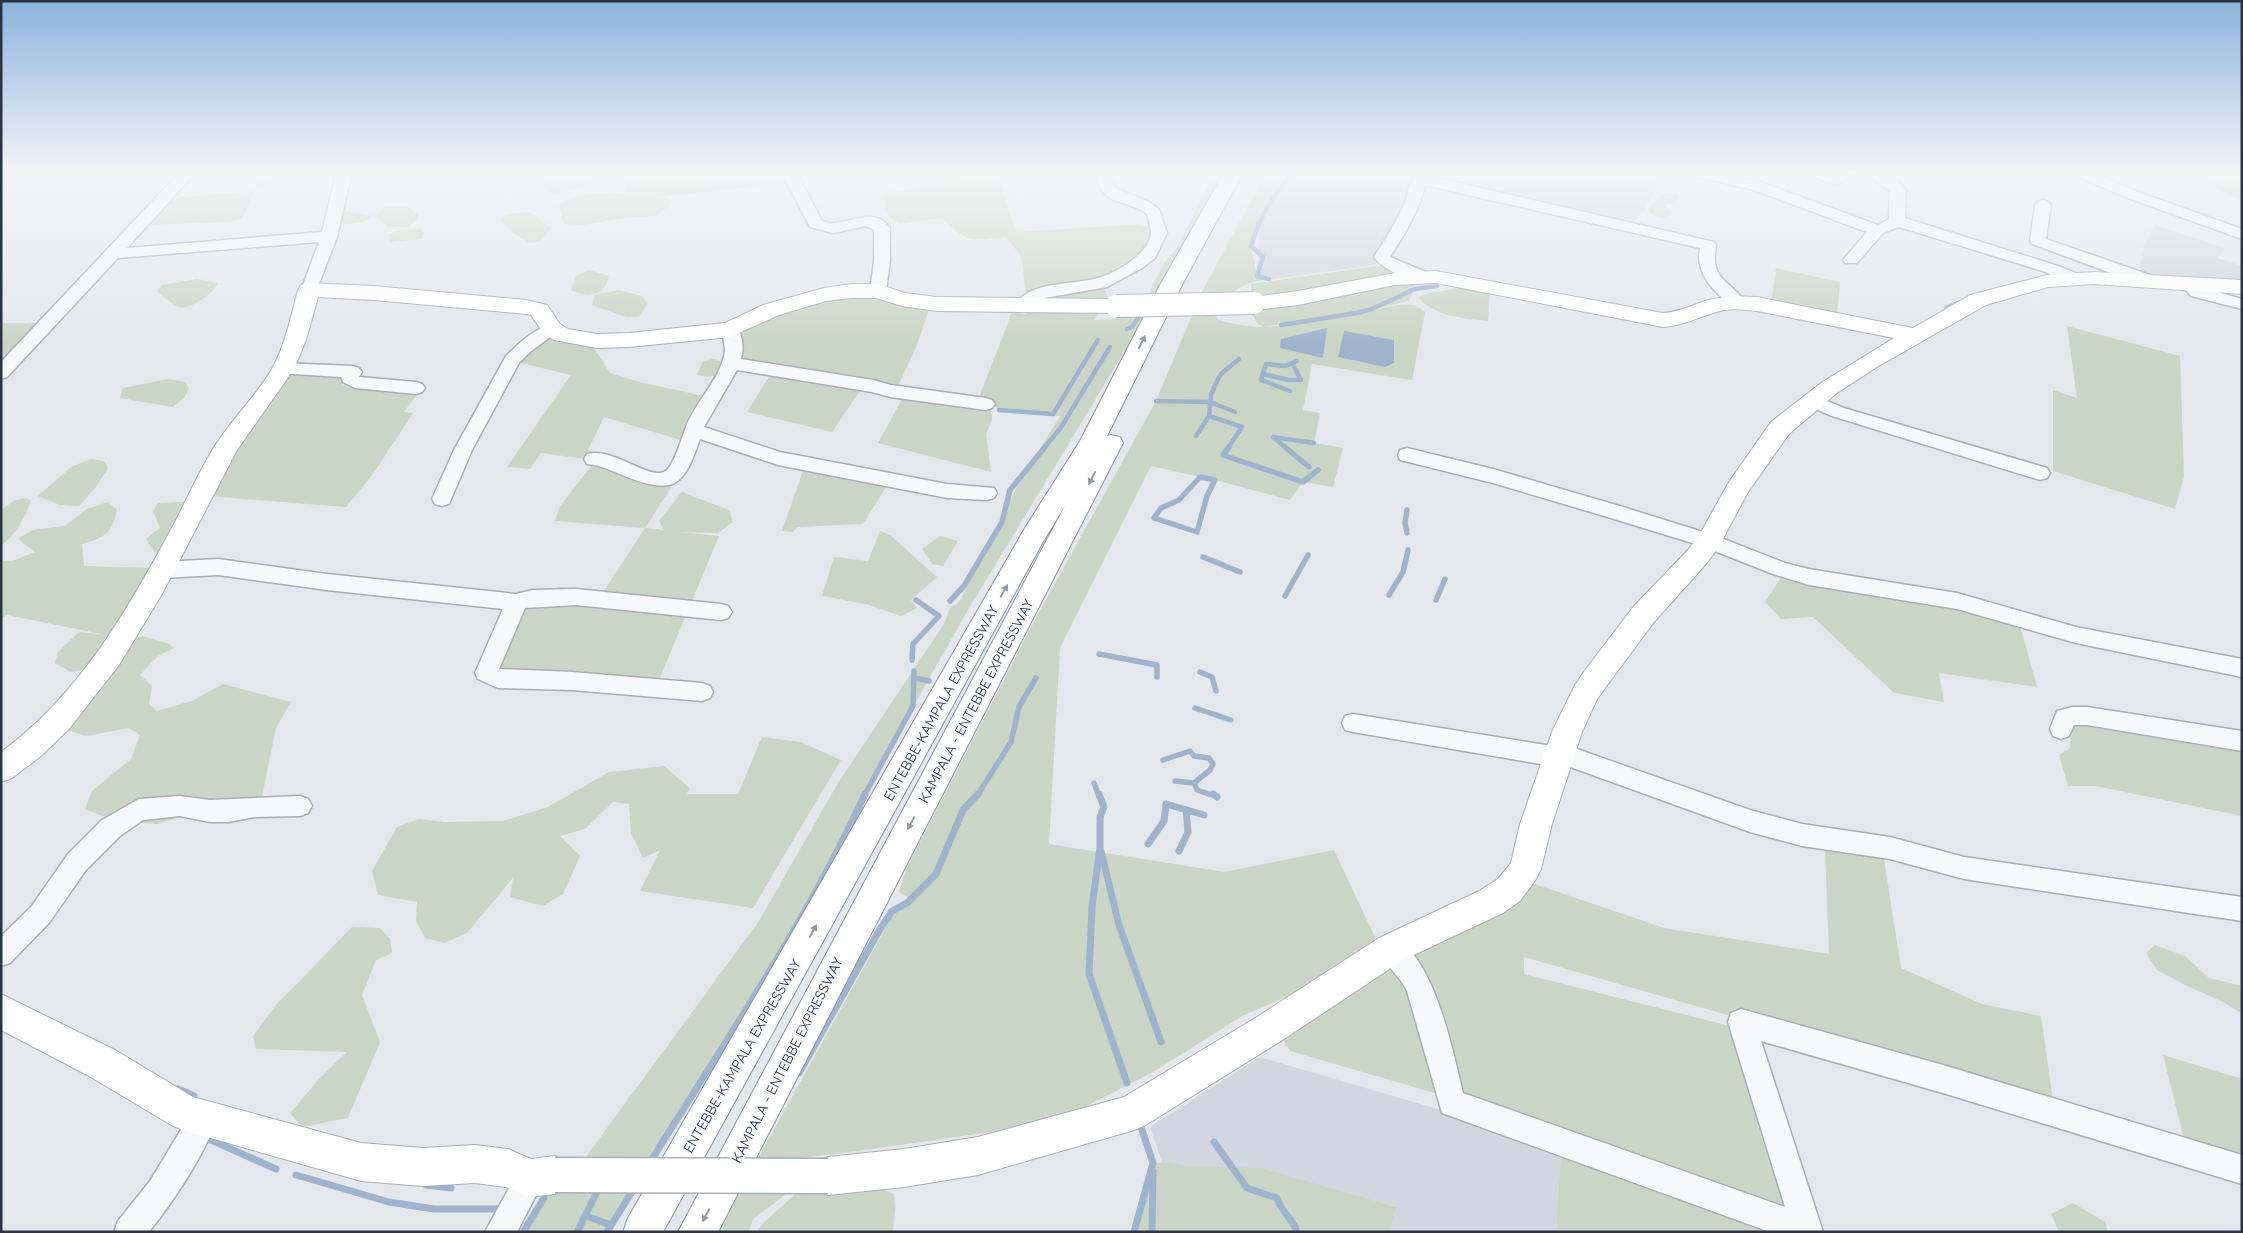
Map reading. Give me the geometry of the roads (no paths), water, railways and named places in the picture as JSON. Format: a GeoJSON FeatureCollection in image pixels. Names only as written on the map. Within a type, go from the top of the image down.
{"type":"FeatureCollection","features":[{"type":"Feature","properties":{"kind":"main road","name":"ENTEBBE-KAMPALA EXPRESSWAY"},"geometry":{"type":"LineString","coordinates":[[642,1232],[1034,536],[1092,443],[1171,285],[1208,229]]}},
{"type":"Feature","properties":{"kind":"main road","name":"KAMPALA - ENTEBBE EXPRESSWAY"},"geometry":{"type":"LineString","coordinates":[[697,1232],[1186,298],[1219,229]]}},
{"type":"Feature","properties":{"kind":"main road"},"geometry":{"type":"LineString","coordinates":[[1,769],[31,748],[70,707],[114,649],[162,570],[227,447],[282,369],[296,336],[309,290],[382,294],[526,307],[539,310],[552,329],[562,335],[597,341],[629,340],[730,330],[753,317],[799,301],[851,291],[878,291],[902,299],[937,304],[1116,306],[1254,303],[1298,298],[1395,278],[1436,277],[1663,320],[1686,318],[1715,306],[1737,302],[1766,306],[1914,336]]}},
{"type":"Feature","properties":{"kind":"main road"},"geometry":{"type":"LineString","coordinates":[[1,1012],[102,1063],[186,1113],[361,1162],[422,1167],[475,1164],[508,1168],[542,1176],[828,1176],[904,1168],[978,1156],[1131,1113],[1269,1028],[1391,949],[1491,902],[1509,890],[1525,869],[1536,824],[1559,755],[1576,711],[1596,677],[1644,614],[1697,557],[1709,540],[1738,488],[1780,428],[1829,388],[1914,336],[1978,300],[2047,282],[2072,278],[2147,280],[2242,287]]}},
{"type":"Feature","properties":{"kind":"street"},"geometry":{"type":"LineString","coordinates":[[1,373],[58,310],[138,229]]}},
{"type":"Feature","properties":{"kind":"street"},"geometry":{"type":"LineString","coordinates":[[309,290],[331,229]]}},
{"type":"Feature","properties":{"kind":"street"},"geometry":{"type":"LineString","coordinates":[[822,229],[837,229]]}},
{"type":"Feature","properties":{"kind":"street"},"geometry":{"type":"LineString","coordinates":[[878,291],[882,261],[882,229]]}},
{"type":"Feature","properties":{"kind":"street"},"geometry":{"type":"LineString","coordinates":[[1022,306],[1025,301],[1034,295],[1101,283],[1116,276],[1148,255],[1159,233],[1158,229]]}},
{"type":"Feature","properties":{"kind":"street"},"geometry":{"type":"LineString","coordinates":[[1400,229],[1382,257],[1386,263],[1411,271],[1422,277]]}},
{"type":"Feature","properties":{"kind":"street"},"geometry":{"type":"LineString","coordinates":[[1635,229],[1708,245],[1705,258],[1712,276],[1737,302]]}},
{"type":"Feature","properties":{"kind":"street"},"geometry":{"type":"LineString","coordinates":[[1874,229],[1878,230]]}},
{"type":"Feature","properties":{"kind":"street"},"geometry":{"type":"LineString","coordinates":[[1851,260],[1878,230],[1882,229]]}},
{"type":"Feature","properties":{"kind":"street"},"geometry":{"type":"LineString","coordinates":[[1922,229],[2052,268],[2072,278]]}},
{"type":"Feature","properties":{"kind":"street"},"geometry":{"type":"LineString","coordinates":[[2039,229],[2038,241],[2147,280]]}},
{"type":"Feature","properties":{"kind":"street"},"geometry":{"type":"LineString","coordinates":[[2227,229],[2242,234]]}},
{"type":"Feature","properties":{"kind":"street"},"geometry":{"type":"LineString","coordinates":[[116,253],[178,250],[282,238],[329,237]]}},
{"type":"Feature","properties":{"kind":"street"},"geometry":{"type":"LineString","coordinates":[[2188,284],[2197,292],[2242,304]]}},
{"type":"Feature","properties":{"kind":"street"},"geometry":{"type":"LineString","coordinates":[[442,499],[471,434],[512,360],[524,348],[552,329]]}},
{"type":"Feature","properties":{"kind":"street"},"geometry":{"type":"LineString","coordinates":[[594,459],[602,459],[655,478],[667,479],[673,476],[680,465],[704,406],[730,363],[734,352],[730,330]]}},
{"type":"Feature","properties":{"kind":"street"},"geometry":{"type":"LineString","coordinates":[[730,363],[873,386],[890,391],[986,404]]}},
{"type":"Feature","properties":{"kind":"street"},"geometry":{"type":"LineString","coordinates":[[282,369],[353,372],[349,378],[355,382],[416,388]]}},
{"type":"Feature","properties":{"kind":"street"},"geometry":{"type":"LineString","coordinates":[[1812,401],[1838,412],[2040,473]]}},
{"type":"Feature","properties":{"kind":"street"},"geometry":{"type":"LineString","coordinates":[[694,430],[778,458],[947,491],[987,493]]}},
{"type":"Feature","properties":{"kind":"street"},"geometry":{"type":"LineString","coordinates":[[1407,456],[1493,476],[1709,540],[1780,569],[1809,577],[1957,601],[2076,635],[2242,668]]}},
{"type":"Feature","properties":{"kind":"street"},"geometry":{"type":"LineString","coordinates":[[162,570],[218,567],[327,582],[516,602],[533,598],[576,597],[721,612]]}},
{"type":"Feature","properties":{"kind":"street"},"geometry":{"type":"LineString","coordinates":[[516,602],[512,616],[486,672],[498,679],[572,681],[702,692]]}},
{"type":"Feature","properties":{"kind":"street"},"geometry":{"type":"LineString","coordinates":[[2061,729],[2065,718],[2087,716],[2242,741]]}},
{"type":"Feature","properties":{"kind":"street"},"geometry":{"type":"LineString","coordinates":[[1352,722],[1559,755],[1750,822],[1802,835],[1890,848],[1964,868],[2242,909]]}},
{"type":"Feature","properties":{"kind":"street"},"geometry":{"type":"LineString","coordinates":[[1,954],[40,915],[77,862],[111,828],[139,810],[180,806],[210,811],[228,811],[255,807],[300,806]]}},
{"type":"Feature","properties":{"kind":"street"},"geometry":{"type":"LineString","coordinates":[[1391,949],[1410,970],[1419,987],[1452,1103],[1808,1231]]}},
{"type":"Feature","properties":{"kind":"street"},"geometry":{"type":"LineString","coordinates":[[1808,1231],[1741,1022],[1943,1079],[2242,1170]]}},
{"type":"Feature","properties":{"kind":"street"},"geometry":{"type":"LineString","coordinates":[[129,1232],[141,1219],[204,1118]]}},
{"type":"Feature","properties":{"kind":"street"},"geometry":{"type":"LineString","coordinates":[[500,1232],[542,1176]]}},
{"type":"Feature","properties":{"kind":"water"},"geometry":{"type":"Polygon","coordinates":[[[1327,328],[1323,358],[1280,348],[1281,339],[1327,328]]]}},
{"type":"Feature","properties":{"kind":"water"},"geometry":{"type":"Polygon","coordinates":[[[1344,331],[1394,340],[1394,363],[1385,367],[1338,357],[1344,331]]]}},
{"type":"Feature","properties":{"kind":"waterway"},"geometry":{"type":"LineString","coordinates":[[1257,229],[1251,246],[1263,257],[1257,276],[1269,279]]}},
{"type":"Feature","properties":{"kind":"waterway"},"geometry":{"type":"LineString","coordinates":[[1281,325],[1357,313],[1372,309],[1415,289],[1437,286]]}},
{"type":"Feature","properties":{"kind":"waterway"},"geometry":{"type":"LineString","coordinates":[[1946,308],[1958,303]]}},
{"type":"Feature","properties":{"kind":"waterway"},"geometry":{"type":"LineString","coordinates":[[1127,329],[1132,327],[1142,312]]}},
{"type":"Feature","properties":{"kind":"waterway"},"geometry":{"type":"LineString","coordinates":[[999,410],[1053,414],[1098,340]]}},
{"type":"Feature","properties":{"kind":"waterway"},"geometry":{"type":"LineString","coordinates":[[1044,448],[1060,429],[1110,347]]}},
{"type":"Feature","properties":{"kind":"waterway"},"geometry":{"type":"LineString","coordinates":[[1210,402],[1211,395],[1221,374],[1239,359]]}},
{"type":"Feature","properties":{"kind":"waterway"},"geometry":{"type":"LineString","coordinates":[[1292,363],[1297,361]]}},
{"type":"Feature","properties":{"kind":"waterway"},"geometry":{"type":"LineString","coordinates":[[1263,374],[1289,380],[1301,380],[1292,363]]}},
{"type":"Feature","properties":{"kind":"waterway"},"geometry":{"type":"LineString","coordinates":[[1290,391],[1261,380],[1266,364],[1285,366],[1292,363]]}},
{"type":"Feature","properties":{"kind":"waterway"},"geometry":{"type":"LineString","coordinates":[[1156,401],[1210,402]]}},
{"type":"Feature","properties":{"kind":"waterway"},"geometry":{"type":"LineString","coordinates":[[1209,416],[1210,402]]}},
{"type":"Feature","properties":{"kind":"waterway"},"geometry":{"type":"LineString","coordinates":[[1210,402],[1235,412]]}},
{"type":"Feature","properties":{"kind":"waterway"},"geometry":{"type":"LineString","coordinates":[[1196,436],[1209,416]]}},
{"type":"Feature","properties":{"kind":"waterway"},"geometry":{"type":"LineString","coordinates":[[1209,416],[1242,427],[1228,448]]}},
{"type":"Feature","properties":{"kind":"waterway"},"geometry":{"type":"LineString","coordinates":[[1286,448],[1273,437],[1314,443]]}},
{"type":"Feature","properties":{"kind":"waterway"},"geometry":{"type":"LineString","coordinates":[[950,601],[964,586],[1002,522],[1010,490],[1045,447]]}},
{"type":"Feature","properties":{"kind":"waterway"},"geometry":{"type":"LineString","coordinates":[[1229,447],[1223,455],[1303,482],[1318,470]]}},
{"type":"Feature","properties":{"kind":"waterway"},"geometry":{"type":"LineString","coordinates":[[1285,447],[1309,467]]}},
{"type":"Feature","properties":{"kind":"waterway"},"geometry":{"type":"LineString","coordinates":[[1200,477],[1215,480],[1207,496],[1197,532],[1154,518],[1161,508],[1179,500],[1200,477]]}},
{"type":"Feature","properties":{"kind":"waterway"},"geometry":{"type":"LineString","coordinates":[[1407,510],[1405,523],[1407,533]]}},
{"type":"Feature","properties":{"kind":"waterway"},"geometry":{"type":"LineString","coordinates":[[1389,595],[1403,572],[1408,550]]}},
{"type":"Feature","properties":{"kind":"waterway"},"geometry":{"type":"LineString","coordinates":[[1285,596],[1308,555]]}},
{"type":"Feature","properties":{"kind":"waterway"},"geometry":{"type":"LineString","coordinates":[[1203,557],[1240,572]]}},
{"type":"Feature","properties":{"kind":"waterway"},"geometry":{"type":"LineString","coordinates":[[1436,600],[1445,579]]}},
{"type":"Feature","properties":{"kind":"waterway"},"geometry":{"type":"LineString","coordinates":[[912,660],[913,644],[939,616],[916,600]]}},
{"type":"Feature","properties":{"kind":"waterway"},"geometry":{"type":"LineString","coordinates":[[1099,654],[1157,665],[1157,677]]}},
{"type":"Feature","properties":{"kind":"waterway"},"geometry":{"type":"LineString","coordinates":[[864,795],[913,706],[914,671]]}},
{"type":"Feature","properties":{"kind":"waterway"},"geometry":{"type":"LineString","coordinates":[[1200,672],[1212,677],[1216,691]]}},
{"type":"Feature","properties":{"kind":"waterway"},"geometry":{"type":"LineString","coordinates":[[915,678],[929,681]]}},
{"type":"Feature","properties":{"kind":"waterway"},"geometry":{"type":"LineString","coordinates":[[977,796],[1011,742],[1019,707],[1036,678]]}},
{"type":"Feature","properties":{"kind":"waterway"},"geometry":{"type":"LineString","coordinates":[[1195,708],[1231,720]]}},
{"type":"Feature","properties":{"kind":"waterway"},"geometry":{"type":"LineString","coordinates":[[1163,760],[1190,751],[1194,756],[1209,758],[1213,764],[1210,770],[1194,783]]}},
{"type":"Feature","properties":{"kind":"waterway"},"geometry":{"type":"LineString","coordinates":[[1175,781],[1194,783]]}},
{"type":"Feature","properties":{"kind":"waterway"},"geometry":{"type":"LineString","coordinates":[[1094,783],[1099,796]]}},
{"type":"Feature","properties":{"kind":"waterway"},"geometry":{"type":"LineString","coordinates":[[1194,783],[1197,790],[1215,796]]}},
{"type":"Feature","properties":{"kind":"waterway"},"geometry":{"type":"LineString","coordinates":[[799,1073],[879,931],[892,911],[907,903],[936,874],[963,810],[978,794]]}},
{"type":"Feature","properties":{"kind":"waterway"},"geometry":{"type":"LineString","coordinates":[[1099,794],[1104,807],[1100,817],[1100,847],[1092,907],[1089,974],[1127,1083]]}},
{"type":"Feature","properties":{"kind":"waterway"},"geometry":{"type":"LineString","coordinates":[[1213,794],[1217,797]]}},
{"type":"Feature","properties":{"kind":"waterway"},"geometry":{"type":"LineString","coordinates":[[649,1164],[791,936],[817,890],[864,795]]}},
{"type":"Feature","properties":{"kind":"waterway"},"geometry":{"type":"LineString","coordinates":[[1148,844],[1164,821],[1166,804],[1204,815]]}},
{"type":"Feature","properties":{"kind":"waterway"},"geometry":{"type":"LineString","coordinates":[[1179,851],[1188,832],[1186,810]]}},
{"type":"Feature","properties":{"kind":"waterway"},"geometry":{"type":"LineString","coordinates":[[1101,851],[1119,925],[1161,1042]]}},
{"type":"Feature","properties":{"kind":"waterway"},"geometry":{"type":"LineString","coordinates":[[178,1089],[194,1096]]}},
{"type":"Feature","properties":{"kind":"waterway"},"geometry":{"type":"LineString","coordinates":[[1134,1232],[1153,1163],[1139,1121]]}},
{"type":"Feature","properties":{"kind":"waterway"},"geometry":{"type":"LineString","coordinates":[[202,1136],[276,1169]]}},
{"type":"Feature","properties":{"kind":"waterway"},"geometry":{"type":"LineString","coordinates":[[1214,1142],[1247,1188],[1277,1198],[1297,1232]]}},
{"type":"Feature","properties":{"kind":"waterway"},"geometry":{"type":"LineString","coordinates":[[1152,1232],[1153,1171]]}},
{"type":"Feature","properties":{"kind":"waterway"},"geometry":{"type":"LineString","coordinates":[[296,1175],[389,1202],[434,1209],[501,1209]]}},
{"type":"Feature","properties":{"kind":"waterway"},"geometry":{"type":"LineString","coordinates":[[426,1185],[451,1188]]}},
{"type":"Feature","properties":{"kind":"waterway"},"geometry":{"type":"LineString","coordinates":[[607,1232],[635,1187]]}},
{"type":"Feature","properties":{"kind":"waterway"},"geometry":{"type":"LineString","coordinates":[[577,1232],[596,1194]]}},
{"type":"Feature","properties":{"kind":"waterway"},"geometry":{"type":"LineString","coordinates":[[523,1232],[544,1198]]}},
{"type":"Feature","properties":{"kind":"waterway"},"geometry":{"type":"LineString","coordinates":[[586,1216],[611,1225]]}}]}
